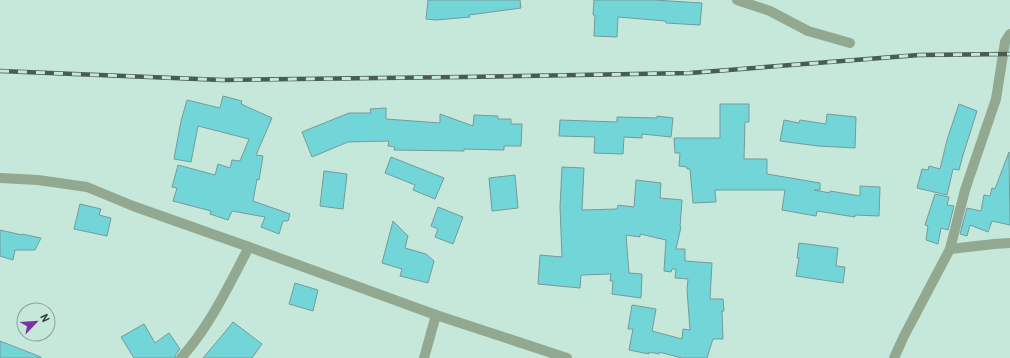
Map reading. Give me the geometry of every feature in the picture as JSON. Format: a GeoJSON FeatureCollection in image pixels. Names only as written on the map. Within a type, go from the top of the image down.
{"type":"FeatureCollection","features":[{"type":"Feature","properties":{"kind":"street"},"geometry":{"type":"LineString","coordinates":[[737,0],[770,12],[808,31],[850,43]]}},
{"type":"Feature","properties":{"kind":"street"},"geometry":{"type":"LineString","coordinates":[[894,358],[950,249],[965,190],[996,100],[1005,42],[1010,34]]}},
{"type":"Feature","properties":{"kind":"street"},"geometry":{"type":"LineString","coordinates":[[0,178],[38,180],[87,187],[133,206],[436,315],[567,358]]}},
{"type":"Feature","properties":{"kind":"street"},"geometry":{"type":"LineString","coordinates":[[950,249],[1010,243]]}},
{"type":"Feature","properties":{"kind":"street"},"geometry":{"type":"LineString","coordinates":[[181,358],[192,346],[212,316],[249,247]]}},
{"type":"Feature","properties":{"kind":"street"},"geometry":{"type":"LineString","coordinates":[[424,358],[436,315]]}},
{"type":"Feature","properties":{"kind":"building"},"geometry":{"type":"Polygon","coordinates":[[[428,0],[520,0],[521,8],[469,15],[470,17],[436,20],[426,19],[428,0]]]}},
{"type":"Feature","properties":{"kind":"building"},"geometry":{"type":"Polygon","coordinates":[[[594,0],[654,0],[702,3],[700,25],[666,23],[666,21],[618,17],[617,37],[594,36],[594,0]]]}},
{"type":"Feature","properties":{"kind":"building"},"geometry":{"type":"Polygon","coordinates":[[[223,96],[242,101],[241,104],[272,118],[256,155],[263,156],[259,180],[257,179],[253,201],[290,214],[288,221],[283,221],[279,234],[261,227],[265,217],[232,211],[228,220],[210,214],[211,211],[173,201],[177,188],[172,187],[178,165],[215,175],[218,164],[230,168],[232,160],[240,161],[249,139],[198,126],[191,162],[174,159],[181,121],[187,100],[220,108],[223,96]]]}},
{"type":"Feature","properties":{"kind":"building"},"geometry":{"type":"Polygon","coordinates":[[[720,104],[749,104],[749,122],[745,122],[744,159],[767,159],[767,174],[820,183],[820,190],[814,190],[860,196],[860,186],[880,187],[879,216],[855,215],[855,217],[817,211],[816,216],[782,210],[785,190],[715,190],[716,202],[693,203],[690,169],[679,166],[680,153],[675,153],[674,138],[720,138],[720,104]]]}},
{"type":"Feature","properties":{"kind":"building"},"geometry":{"type":"Polygon","coordinates":[[[959,104],[977,111],[959,170],[953,169],[947,195],[917,188],[922,169],[928,170],[929,166],[940,169],[947,140],[959,104]]]}},
{"type":"Feature","properties":{"kind":"building"},"geometry":{"type":"Polygon","coordinates":[[[386,108],[386,119],[440,123],[440,114],[473,126],[474,115],[498,116],[498,119],[511,119],[511,124],[522,124],[521,146],[504,146],[504,150],[394,150],[395,147],[388,146],[389,141],[348,142],[312,157],[302,132],[349,113],[371,113],[370,109],[386,108]]]}},
{"type":"Feature","properties":{"kind":"building"},"geometry":{"type":"Polygon","coordinates":[[[827,114],[856,117],[855,148],[818,146],[780,141],[784,120],[799,123],[800,120],[826,124],[827,114]]]}},
{"type":"Feature","properties":{"kind":"building"},"geometry":{"type":"Polygon","coordinates":[[[657,116],[673,118],[671,137],[642,134],[642,138],[624,137],[623,154],[594,153],[595,137],[559,136],[560,120],[617,122],[617,117],[657,118],[657,116]]]}},
{"type":"Feature","properties":{"kind":"building"},"geometry":{"type":"Polygon","coordinates":[[[1009,152],[1010,225],[992,221],[988,232],[970,225],[967,236],[960,234],[967,208],[981,211],[984,195],[990,196],[992,188],[995,189],[1009,152]]]}},
{"type":"Feature","properties":{"kind":"building"},"geometry":{"type":"Polygon","coordinates":[[[391,157],[444,178],[435,199],[413,190],[415,185],[385,173],[391,157]]]}},
{"type":"Feature","properties":{"kind":"building"},"geometry":{"type":"Polygon","coordinates":[[[562,167],[584,168],[582,210],[617,209],[618,205],[634,207],[636,180],[661,183],[660,198],[682,200],[681,227],[676,249],[685,249],[685,261],[712,263],[710,299],[723,299],[723,339],[713,339],[707,358],[682,358],[659,352],[659,354],[649,352],[649,354],[629,350],[633,329],[628,329],[632,305],[656,309],[652,331],[682,339],[683,329],[690,330],[687,290],[688,279],[675,278],[676,269],[672,269],[671,272],[664,271],[666,240],[640,234],[640,237],[626,235],[629,273],[642,274],[641,298],[612,294],[613,281],[610,281],[611,274],[581,275],[580,288],[538,284],[540,255],[562,257],[560,207],[562,167]]]}},
{"type":"Feature","properties":{"kind":"building"},"geometry":{"type":"Polygon","coordinates":[[[324,171],[347,174],[343,209],[320,206],[324,171]]]}},
{"type":"Feature","properties":{"kind":"building"},"geometry":{"type":"Polygon","coordinates":[[[515,175],[518,208],[492,211],[489,178],[515,175]]]}},
{"type":"Feature","properties":{"kind":"building"},"geometry":{"type":"Polygon","coordinates":[[[935,194],[949,197],[947,205],[954,206],[948,230],[941,228],[938,244],[926,240],[928,226],[925,225],[935,194]]]}},
{"type":"Feature","properties":{"kind":"building"},"geometry":{"type":"Polygon","coordinates":[[[80,204],[101,209],[99,215],[111,218],[107,236],[74,229],[80,204]]]}},
{"type":"Feature","properties":{"kind":"building"},"geometry":{"type":"Polygon","coordinates":[[[438,207],[463,217],[453,244],[435,237],[438,229],[431,226],[438,207]]]}},
{"type":"Feature","properties":{"kind":"building"},"geometry":{"type":"Polygon","coordinates":[[[393,221],[408,236],[405,248],[426,254],[434,261],[428,283],[400,276],[402,269],[382,263],[393,221]]]}},
{"type":"Feature","properties":{"kind":"building"},"geometry":{"type":"Polygon","coordinates":[[[0,230],[41,238],[35,250],[15,250],[13,260],[0,256],[0,230]]]}},
{"type":"Feature","properties":{"kind":"building"},"geometry":{"type":"Polygon","coordinates":[[[799,243],[838,248],[836,266],[845,267],[843,283],[796,276],[799,258],[797,258],[799,243]]]}},
{"type":"Feature","properties":{"kind":"building"},"geometry":{"type":"Polygon","coordinates":[[[295,283],[318,290],[313,311],[289,304],[295,283]]]}},
{"type":"Feature","properties":{"kind":"building"},"geometry":{"type":"Polygon","coordinates":[[[233,322],[262,344],[252,358],[203,358],[225,332],[233,322]]]}},
{"type":"Feature","properties":{"kind":"building"},"geometry":{"type":"Polygon","coordinates":[[[144,324],[155,343],[169,333],[180,349],[175,358],[134,358],[121,337],[144,324]]]}},
{"type":"Feature","properties":{"kind":"building"},"geometry":{"type":"Polygon","coordinates":[[[0,341],[41,357],[41,358],[0,358],[0,341]]]}},
{"type":"Feature","properties":{"kind":"railway"},"geometry":{"type":"LineString","coordinates":[[0,71],[223,80],[463,77],[690,73],[919,55],[1010,54]]}}]}
